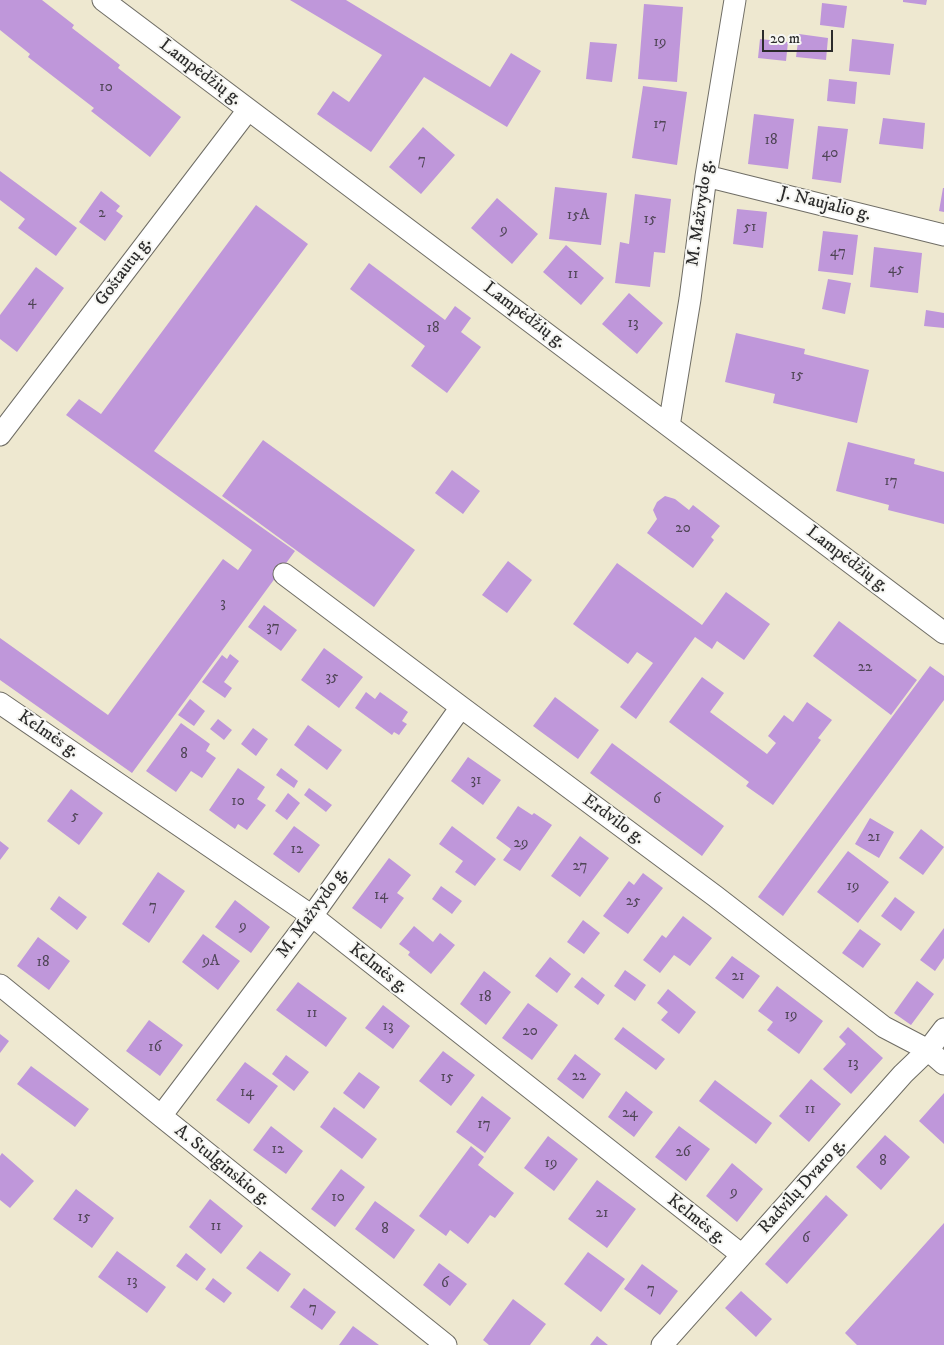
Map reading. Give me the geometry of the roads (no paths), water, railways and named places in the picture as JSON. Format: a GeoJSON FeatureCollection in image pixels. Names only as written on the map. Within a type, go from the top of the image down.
{"type":"FeatureCollection","features":[{"type":"Feature","properties":{"kind":"street","name":"Lampėdžių g."},"geometry":{"type":"LineString","coordinates":[[103,0],[944,633]]}},
{"type":"Feature","properties":{"kind":"street","name":"M. Mažvydo g."},"geometry":{"type":"LineString","coordinates":[[669,426],[690,299],[706,176],[735,0]]}},
{"type":"Feature","properties":{"kind":"street","name":"Goštautų g."},"geometry":{"type":"LineString","coordinates":[[0,435],[248,110]]}},
{"type":"Feature","properties":{"kind":"street","name":"J. Naujalio g."},"geometry":{"type":"LineString","coordinates":[[706,176],[944,235]]}},
{"type":"Feature","properties":{"kind":"street","name":"Erdvilo g."},"geometry":{"type":"LineString","coordinates":[[284,574],[715,896],[884,1027],[928,1050],[944,1064]]}},
{"type":"Feature","properties":{"kind":"street","name":"Kelmės g."},"geometry":{"type":"LineString","coordinates":[[0,703],[312,916],[742,1255]]}},
{"type":"Feature","properties":{"kind":"street","name":"M. Mažvydo g."},"geometry":{"type":"LineString","coordinates":[[161,1116],[312,916],[461,708]]}},
{"type":"Feature","properties":{"kind":"street","name":"A. Stulginskio g."},"geometry":{"type":"LineString","coordinates":[[0,985],[446,1345]]}},
{"type":"Feature","properties":{"kind":"street","name":"Radvilų Dvaro g."},"geometry":{"type":"LineString","coordinates":[[662,1345],[903,1074],[928,1050],[944,1029]]}}]}
